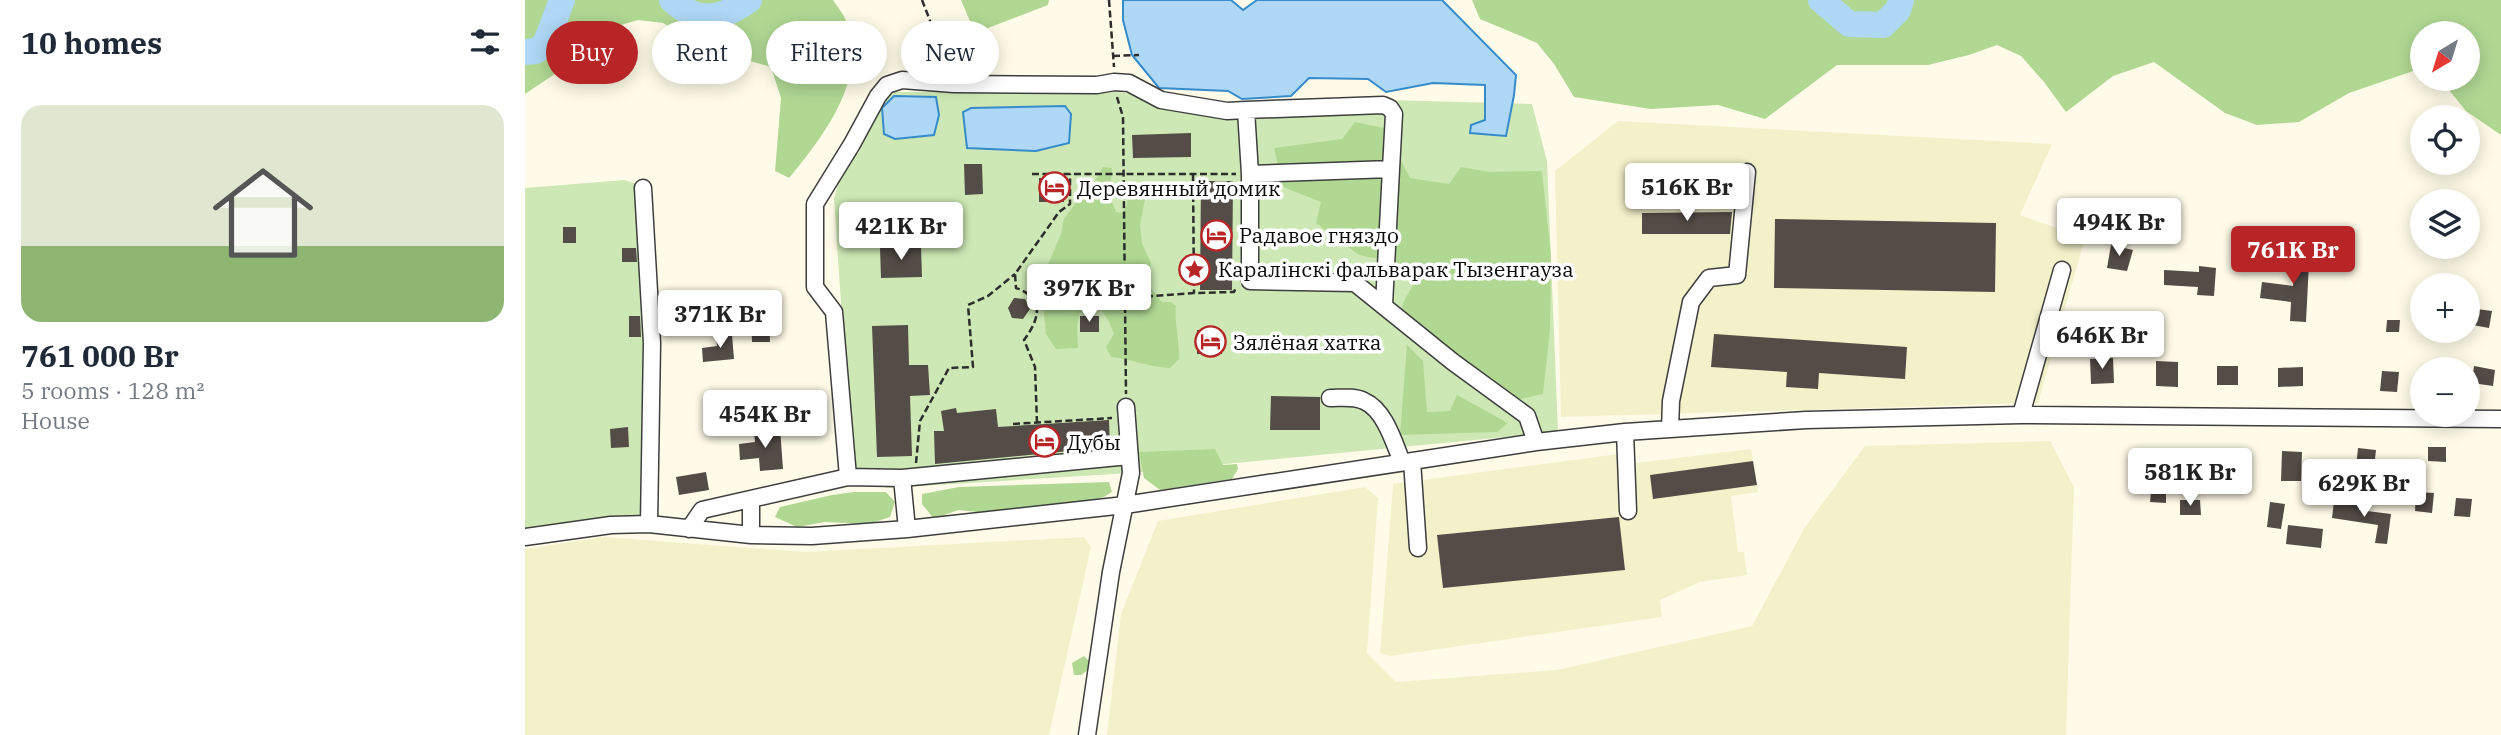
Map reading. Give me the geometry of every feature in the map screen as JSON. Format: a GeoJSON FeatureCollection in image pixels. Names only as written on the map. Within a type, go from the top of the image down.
{"type":"FeatureCollection","features":[{"type":"Feature","properties":{"kind":"street"},"geometry":{"type":"LineString","coordinates":[[848,477],[834,312],[815,287],[814,204],[852,144],[878,96],[887,85],[901,80]]}},
{"type":"Feature","properties":{"kind":"street"},"geometry":{"type":"LineString","coordinates":[[954,84],[1129,83],[1161,100],[1227,111],[1383,105],[1390,108],[1394,114],[1384,304]]}},
{"type":"Feature","properties":{"kind":"street"},"geometry":{"type":"LineString","coordinates":[[1246,110],[1250,174],[1250,281],[1355,283],[1453,362],[1527,416],[1536,442]]}},
{"type":"Feature","properties":{"kind":"street"},"geometry":{"type":"LineString","coordinates":[[1250,174],[1391,169]]}},
{"type":"Feature","properties":{"kind":"street"},"geometry":{"type":"LineString","coordinates":[[1670,429],[1671,401],[1691,302],[1709,278],[1737,275],[1747,172]]}},
{"type":"Feature","properties":{"kind":"street"},"geometry":{"type":"LineString","coordinates":[[643,188],[652,343],[649,524]]}},
{"type":"Feature","properties":{"kind":"street"},"geometry":{"type":"LineString","coordinates":[[2021,415],[2062,270]]}},
{"type":"Feature","properties":{"kind":"street"},"geometry":{"type":"LineString","coordinates":[[1330,398],[1354,398],[1371,405],[1407,462],[1417,548]]}},
{"type":"Feature","properties":{"kind":"street"},"geometry":{"type":"LineString","coordinates":[[1087,735],[1111,572],[1131,472],[1126,412]]}},
{"type":"Feature","properties":{"kind":"street"},"geometry":{"type":"LineString","coordinates":[[525,537],[611,525],[649,524],[751,535],[812,536],[907,528],[1125,505],[1536,442],[1625,432],[1806,420],[2021,415],[2501,419]]}},
{"type":"Feature","properties":{"kind":"street"},"geometry":{"type":"LineString","coordinates":[[1625,432],[1628,511]]}},
{"type":"Feature","properties":{"kind":"street"},"geometry":{"type":"LineString","coordinates":[[689,529],[702,510],[848,477],[902,478],[1129,456]]}},
{"type":"Feature","properties":{"kind":"street"},"geometry":{"type":"LineString","coordinates":[[902,478],[907,528]]}},
{"type":"Feature","properties":{"kind":"street"},"geometry":{"type":"LineString","coordinates":[[751,499],[751,535]]}},
{"type":"Feature","properties":{"kind":"path"},"geometry":{"type":"LineString","coordinates":[[922,0],[932,21]]}},
{"type":"Feature","properties":{"kind":"path"},"geometry":{"type":"LineString","coordinates":[[1013,424],[1126,412],[1123,117],[1115,82],[1109,0]]}},
{"type":"Feature","properties":{"kind":"path"},"geometry":{"type":"LineString","coordinates":[[1113,55],[1139,55]]}},
{"type":"Feature","properties":{"kind":"path"},"geometry":{"type":"LineString","coordinates":[[1032,174],[1250,174]]}},
{"type":"Feature","properties":{"kind":"path"},"geometry":{"type":"LineString","coordinates":[[902,478],[916,463],[920,421],[949,368],[974,367],[968,305],[988,296],[1015,274],[1059,212],[1070,204],[1070,174]]}},
{"type":"Feature","properties":{"kind":"path"},"geometry":{"type":"LineString","coordinates":[[1193,174],[1194,293]]}},
{"type":"Feature","properties":{"kind":"path"},"geometry":{"type":"LineString","coordinates":[[1015,274],[1016,288],[1034,302],[1038,314],[1035,326],[1024,340],[1035,367],[1037,422]]}},
{"type":"Feature","properties":{"kind":"path"},"geometry":{"type":"LineString","coordinates":[[1125,298],[1234,292],[1237,282],[1250,281]]}},
{"type":"Feature","properties":{"kind":"shaded area"},"geometry":{"type":"Polygon","coordinates":[[[1618,121],[2052,144],[2020,215],[2085,238],[2038,403],[1561,417],[1555,171],[1618,121]]]}},
{"type":"Feature","properties":{"kind":"shaded area"},"geometry":{"type":"Polygon","coordinates":[[[2050,441],[2074,487],[2066,735],[1107,735],[1121,614],[1158,521],[1365,487],[1378,498],[1367,653],[1396,682],[1557,670],[1752,626],[1805,527],[1865,446],[2050,441]]]}},
{"type":"Feature","properties":{"kind":"shaded area"},"geometry":{"type":"Polygon","coordinates":[[[1751,449],[1758,492],[1731,496],[1738,552],[1744,552],[1747,575],[1700,582],[1660,600],[1662,617],[1390,656],[1380,653],[1393,484],[1619,454],[1636,463],[1751,449]]]}},
{"type":"Feature","properties":{"kind":"shaded area"},"geometry":{"type":"Polygon","coordinates":[[[604,537],[806,552],[1084,537],[1091,547],[1049,735],[525,735],[525,549],[604,537]]]}},
{"type":"Feature","properties":{"kind":"green space"},"geometry":{"type":"Polygon","coordinates":[[[525,0],[833,0],[846,21],[766,21],[766,66],[752,61],[752,21],[546,21],[546,80],[525,94],[525,0]]]}},
{"type":"Feature","properties":{"kind":"green space"},"geometry":{"type":"Polygon","coordinates":[[[961,0],[1049,0],[1048,5],[999,24],[999,21],[970,21],[961,0]]]}},
{"type":"Feature","properties":{"kind":"green space"},"geometry":{"type":"Polygon","coordinates":[[[1472,0],[2501,0],[2501,135],[2480,121],[2480,105],[2461,105],[2450,91],[2480,91],[2480,21],[2410,21],[2410,72],[2349,93],[2299,122],[2257,125],[2225,113],[2154,62],[2113,76],[2066,112],[2021,56],[1997,45],[1928,65],[1837,65],[1765,119],[1718,105],[1651,109],[1574,97],[1554,64],[1537,43],[1480,19],[1472,0]]]}},
{"type":"Feature","properties":{"kind":"green space"},"geometry":{"type":"Polygon","coordinates":[[[776,84],[847,84],[828,126],[789,178],[775,171],[781,98],[776,84]]]}},
{"type":"Feature","properties":{"kind":"green space","name":"Каралінскі фальварак Тызенгауза"},"geometry":{"type":"Polygon","coordinates":[[[892,92],[1116,92],[1233,105],[1317,98],[1532,104],[1547,161],[1558,432],[1131,473],[887,488],[852,465],[834,199],[841,173],[859,152],[875,109],[892,92]]]}},
{"type":"Feature","properties":{"kind":"green space"},"geometry":{"type":"Polygon","coordinates":[[[1355,122],[1384,128],[1410,178],[1449,184],[1461,167],[1490,172],[1542,171],[1551,256],[1550,330],[1543,394],[1516,400],[1400,312],[1420,272],[1396,262],[1359,255],[1316,223],[1321,202],[1283,187],[1274,148],[1342,139],[1355,122]]]}},
{"type":"Feature","properties":{"kind":"green space"},"geometry":{"type":"Polygon","coordinates":[[[1103,167],[1112,168],[1110,197],[1116,212],[1122,213],[1127,205],[1128,190],[1140,187],[1146,194],[1140,225],[1142,243],[1151,263],[1149,286],[1162,302],[1171,302],[1176,306],[1179,359],[1170,368],[1111,357],[1106,347],[1114,334],[1100,308],[1079,313],[1078,348],[1056,349],[1046,334],[1042,294],[1044,274],[1061,234],[1064,219],[1075,204],[1081,182],[1095,181],[1103,167]]]}},
{"type":"Feature","properties":{"kind":"green space"},"geometry":{"type":"Polygon","coordinates":[[[624,180],[638,184],[654,517],[525,535],[525,188],[624,180]]]}},
{"type":"Feature","properties":{"kind":"green space"},"geometry":{"type":"Polygon","coordinates":[[[1407,345],[1423,361],[1427,412],[1450,411],[1457,395],[1508,423],[1497,432],[1400,435],[1407,345]]]}},
{"type":"Feature","properties":{"kind":"green space"},"geometry":{"type":"Polygon","coordinates":[[[1215,449],[1223,465],[1237,464],[1238,469],[1232,479],[1160,490],[1144,478],[1139,452],[1215,449]]]}},
{"type":"Feature","properties":{"kind":"green space"},"geometry":{"type":"Polygon","coordinates":[[[1109,482],[1112,492],[1104,497],[1074,505],[998,514],[958,510],[934,519],[922,504],[922,494],[959,487],[1109,482]]]}},
{"type":"Feature","properties":{"kind":"green space"},"geometry":{"type":"Polygon","coordinates":[[[854,492],[886,492],[895,502],[890,517],[869,524],[825,522],[797,527],[775,517],[780,507],[854,492]]]}},
{"type":"Feature","properties":{"kind":"green space"},"geometry":{"type":"Polygon","coordinates":[[[1084,656],[1089,661],[1088,670],[1081,675],[1074,675],[1072,663],[1084,656]]]}},
{"type":"Feature","properties":{"kind":"water"},"geometry":{"type":"Polygon","coordinates":[[[1123,0],[1231,0],[1243,10],[1257,0],[1442,0],[1516,75],[1506,136],[1470,133],[1471,125],[1485,120],[1485,85],[1433,83],[1386,92],[1368,79],[1309,78],[1291,96],[1242,99],[1228,91],[1159,88],[1132,55],[1123,20],[1123,0]]]}},
{"type":"Feature","properties":{"kind":"water"},"geometry":{"type":"Polygon","coordinates":[[[894,96],[936,97],[939,115],[934,135],[895,139],[884,134],[882,108],[894,96]]]}},
{"type":"Feature","properties":{"kind":"water"},"geometry":{"type":"Polygon","coordinates":[[[1065,106],[1071,114],[1069,143],[1036,151],[967,148],[963,112],[971,108],[1065,106]]]}},
{"type":"Feature","properties":{"kind":"building"},"geometry":{"type":"Polygon","coordinates":[[[1191,133],[1191,157],[1133,158],[1132,135],[1191,133]]]}},
{"type":"Feature","properties":{"kind":"building"},"geometry":{"type":"Polygon","coordinates":[[[964,164],[982,164],[983,194],[965,195],[964,164]]]}},
{"type":"Feature","properties":{"kind":"building"},"geometry":{"type":"Polygon","coordinates":[[[1039,178],[1064,178],[1064,202],[1039,202],[1039,178]]]}},
{"type":"Feature","properties":{"kind":"building","name":"Радавое гняздо"},"geometry":{"type":"Polygon","coordinates":[[[1201,181],[1233,181],[1232,290],[1200,290],[1201,181]]]}},
{"type":"Feature","properties":{"kind":"building"},"geometry":{"type":"Polygon","coordinates":[[[1732,212],[1730,234],[1642,234],[1642,213],[1732,212]]]}},
{"type":"Feature","properties":{"kind":"building"},"geometry":{"type":"Polygon","coordinates":[[[1775,219],[1996,223],[1995,292],[1774,288],[1775,219]]]}},
{"type":"Feature","properties":{"kind":"building"},"geometry":{"type":"Polygon","coordinates":[[[563,227],[576,227],[576,243],[563,243],[563,227]]]}},
{"type":"Feature","properties":{"kind":"building"},"geometry":{"type":"Polygon","coordinates":[[[2296,242],[2310,243],[2306,322],[2290,321],[2291,302],[2260,298],[2262,282],[2293,286],[2296,242]]]}},
{"type":"Feature","properties":{"kind":"building"},"geometry":{"type":"Polygon","coordinates":[[[2111,245],[2133,250],[2127,271],[2107,268],[2111,245]]]}},
{"type":"Feature","properties":{"kind":"building"},"geometry":{"type":"Polygon","coordinates":[[[921,246],[922,277],[881,278],[880,247],[921,246]]]}},
{"type":"Feature","properties":{"kind":"building"},"geometry":{"type":"Polygon","coordinates":[[[622,248],[636,248],[637,262],[622,262],[622,248]]]}},
{"type":"Feature","properties":{"kind":"building"},"geometry":{"type":"Polygon","coordinates":[[[2199,266],[2216,268],[2214,296],[2197,295],[2198,287],[2164,285],[2164,270],[2199,272],[2199,266]]]}},
{"type":"Feature","properties":{"kind":"building"},"geometry":{"type":"Polygon","coordinates":[[[1014,298],[1025,299],[1030,309],[1023,319],[1012,318],[1008,308],[1014,298]]]}},
{"type":"Feature","properties":{"kind":"building"},"geometry":{"type":"Polygon","coordinates":[[[2480,309],[2492,311],[2489,328],[2480,326],[2480,309]]]}},
{"type":"Feature","properties":{"kind":"building"},"geometry":{"type":"Polygon","coordinates":[[[769,315],[770,342],[752,342],[751,316],[769,315]]]}},
{"type":"Feature","properties":{"kind":"building"},"geometry":{"type":"Polygon","coordinates":[[[629,316],[640,316],[641,337],[629,337],[629,316]]]}},
{"type":"Feature","properties":{"kind":"building"},"geometry":{"type":"Polygon","coordinates":[[[1080,316],[1099,316],[1099,332],[1080,332],[1080,316]]]}},
{"type":"Feature","properties":{"kind":"building"},"geometry":{"type":"Polygon","coordinates":[[[2387,320],[2400,320],[2399,332],[2386,332],[2387,320]]]}},
{"type":"Feature","properties":{"kind":"building"},"geometry":{"type":"Polygon","coordinates":[[[908,325],[909,365],[928,365],[930,395],[910,396],[912,456],[877,457],[872,326],[908,325]]]}},
{"type":"Feature","properties":{"kind":"building","name":"Зялёная хатка"},"geometry":{"type":"Polygon","coordinates":[[[1197,330],[1222,330],[1222,354],[1197,354],[1197,330]]]}},
{"type":"Feature","properties":{"kind":"building"},"geometry":{"type":"Polygon","coordinates":[[[1714,334],[1907,347],[1905,379],[1819,373],[1818,389],[1786,387],[1787,372],[1711,367],[1714,334]]]}},
{"type":"Feature","properties":{"kind":"building"},"geometry":{"type":"Polygon","coordinates":[[[732,335],[734,359],[703,362],[702,348],[717,346],[716,336],[732,335]]]}},
{"type":"Feature","properties":{"kind":"building"},"geometry":{"type":"Polygon","coordinates":[[[2113,358],[2114,383],[2091,384],[2090,359],[2113,358]]]}},
{"type":"Feature","properties":{"kind":"building"},"geometry":{"type":"Polygon","coordinates":[[[2156,361],[2178,362],[2178,387],[2156,386],[2156,361]]]}},
{"type":"Feature","properties":{"kind":"building"},"geometry":{"type":"Polygon","coordinates":[[[2217,366],[2238,366],[2238,385],[2217,385],[2217,366]]]}},
{"type":"Feature","properties":{"kind":"building"},"geometry":{"type":"Polygon","coordinates":[[[2303,367],[2303,386],[2278,387],[2278,368],[2303,367]]]}},
{"type":"Feature","properties":{"kind":"building"},"geometry":{"type":"Polygon","coordinates":[[[2480,367],[2495,370],[2493,386],[2480,384],[2480,367]]]}},
{"type":"Feature","properties":{"kind":"building"},"geometry":{"type":"Polygon","coordinates":[[[2382,371],[2399,372],[2397,392],[2380,391],[2382,371]]]}},
{"type":"Feature","properties":{"kind":"building"},"geometry":{"type":"Polygon","coordinates":[[[1271,396],[1320,397],[1320,430],[1270,430],[1271,396]]]}},
{"type":"Feature","properties":{"kind":"building","name":"Дубы"},"geometry":{"type":"Polygon","coordinates":[[[956,408],[957,413],[996,409],[998,427],[1109,420],[1110,447],[935,464],[934,431],[944,431],[941,411],[956,408]]]}},
{"type":"Feature","properties":{"kind":"building"},"geometry":{"type":"Polygon","coordinates":[[[628,427],[629,447],[611,448],[610,429],[628,427]]]}},
{"type":"Feature","properties":{"kind":"building"},"geometry":{"type":"Polygon","coordinates":[[[780,428],[783,469],[760,471],[759,458],[740,460],[739,444],[755,442],[754,431],[780,428]]]}},
{"type":"Feature","properties":{"kind":"building"},"geometry":{"type":"Polygon","coordinates":[[[2428,447],[2446,447],[2446,462],[2428,461],[2428,447]]]}},
{"type":"Feature","properties":{"kind":"building"},"geometry":{"type":"Polygon","coordinates":[[[2358,448],[2376,450],[2369,489],[2354,487],[2358,448]]]}},
{"type":"Feature","properties":{"kind":"building"},"geometry":{"type":"Polygon","coordinates":[[[2216,449],[2217,467],[2209,468],[2209,477],[2197,478],[2197,467],[2193,467],[2193,450],[2216,449]]]}},
{"type":"Feature","properties":{"kind":"building"},"geometry":{"type":"Polygon","coordinates":[[[2282,451],[2302,452],[2301,481],[2281,481],[2282,451]]]}},
{"type":"Feature","properties":{"kind":"building"},"geometry":{"type":"Polygon","coordinates":[[[1753,461],[1757,485],[1653,499],[1650,475],[1753,461]]]}},
{"type":"Feature","properties":{"kind":"building"},"geometry":{"type":"Polygon","coordinates":[[[706,472],[709,490],[679,495],[676,477],[706,472]]]}},
{"type":"Feature","properties":{"kind":"building"},"geometry":{"type":"Polygon","coordinates":[[[2151,492],[2166,492],[2166,503],[2150,502],[2151,492]]]}},
{"type":"Feature","properties":{"kind":"building"},"geometry":{"type":"Polygon","coordinates":[[[2416,492],[2434,493],[2432,513],[2415,511],[2416,492]]]}},
{"type":"Feature","properties":{"kind":"building"},"geometry":{"type":"Polygon","coordinates":[[[2456,498],[2472,499],[2470,517],[2454,516],[2456,498]]]}},
{"type":"Feature","properties":{"kind":"building"},"geometry":{"type":"Polygon","coordinates":[[[2180,500],[2200,500],[2201,515],[2180,515],[2180,500]]]}},
{"type":"Feature","properties":{"kind":"building"},"geometry":{"type":"Polygon","coordinates":[[[2334,501],[2359,504],[2359,510],[2391,514],[2387,544],[2375,543],[2378,525],[2332,518],[2334,501]]]}},
{"type":"Feature","properties":{"kind":"building"},"geometry":{"type":"Polygon","coordinates":[[[2270,502],[2285,504],[2281,529],[2267,527],[2270,502]]]}},
{"type":"Feature","properties":{"kind":"building"},"geometry":{"type":"Polygon","coordinates":[[[1619,517],[1625,570],[1443,588],[1437,535],[1619,517]]]}},
{"type":"Feature","properties":{"kind":"building"},"geometry":{"type":"Polygon","coordinates":[[[2288,525],[2323,529],[2321,548],[2286,544],[2288,525]]]}},
{"type":"Feature","properties":{"kind":"waterway"},"geometry":{"type":"LineString","coordinates":[[525,52],[535,51],[545,45],[562,0]]}},
{"type":"Feature","properties":{"kind":"waterway"},"geometry":{"type":"LineString","coordinates":[[672,0],[691,13],[701,16],[720,15],[749,0]]}},
{"type":"Feature","properties":{"kind":"waterway"},"geometry":{"type":"LineString","coordinates":[[1821,0],[1849,24],[1883,25],[1898,10],[1901,0]]}},
{"type":"Feature","properties":{"kind":"place","name":"Деревянный домик"},"geometry":{"type":"Point","coordinates":[1054,188]}},
{"type":"Feature","properties":{"kind":"place","name":"Радавое гняздо"},"geometry":{"type":"Point","coordinates":[1216,235]}},
{"type":"Feature","properties":{"kind":"place","name":"Каралінскі фальварак Тызенгауза"},"geometry":{"type":"Point","coordinates":[1195,269]}},
{"type":"Feature","properties":{"kind":"place","name":"Зялёная хатка"},"geometry":{"type":"Point","coordinates":[1210,342]}},
{"type":"Feature","properties":{"kind":"place","name":"Дубы"},"geometry":{"type":"Point","coordinates":[1044,442]}}]}
